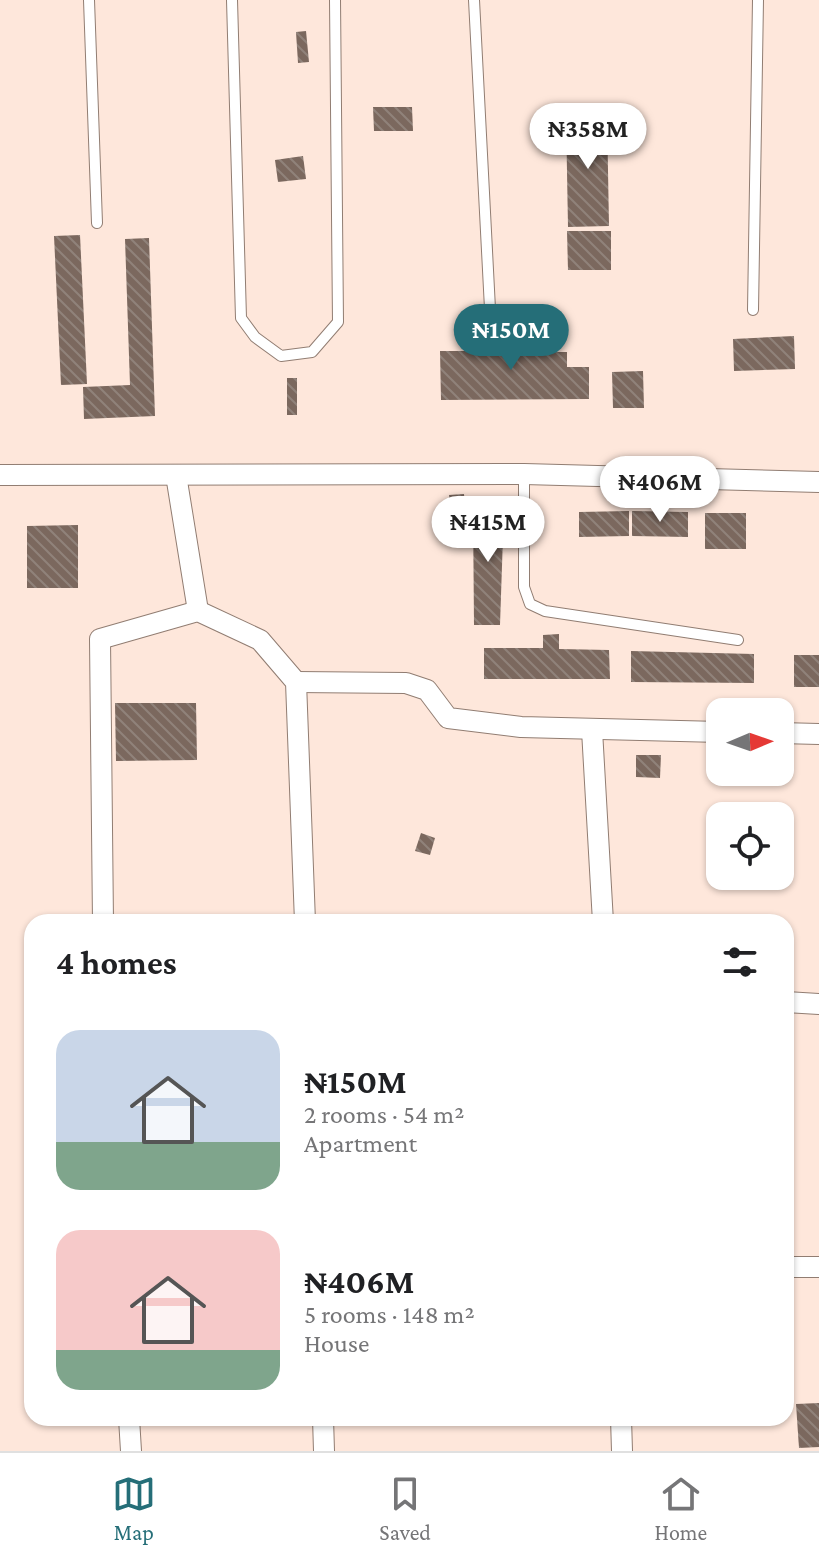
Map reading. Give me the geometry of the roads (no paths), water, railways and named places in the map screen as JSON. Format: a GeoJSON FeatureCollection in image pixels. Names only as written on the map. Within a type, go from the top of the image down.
{"type":"FeatureCollection","features":[{"type":"Feature","properties":{"kind":"street"},"geometry":{"type":"LineString","coordinates":[[0,475],[24,478],[524,474],[819,482]]}},
{"type":"Feature","properties":{"kind":"street"},"geometry":{"type":"LineString","coordinates":[[176,475],[198,611]]}},
{"type":"Feature","properties":{"kind":"street"},"geometry":{"type":"LineString","coordinates":[[103,914],[100,639],[198,611],[260,640],[296,682],[305,914]]}},
{"type":"Feature","properties":{"kind":"street"},"geometry":{"type":"LineString","coordinates":[[296,682],[406,683],[427,690],[448,718],[521,727],[706,732]]}},
{"type":"Feature","properties":{"kind":"street"},"geometry":{"type":"LineString","coordinates":[[592,730],[603,914]]}},
{"type":"Feature","properties":{"kind":"street"},"geometry":{"type":"LineString","coordinates":[[794,733],[819,734]]}},
{"type":"Feature","properties":{"kind":"street"},"geometry":{"type":"LineString","coordinates":[[794,1002],[819,1004]]}},
{"type":"Feature","properties":{"kind":"street"},"geometry":{"type":"LineString","coordinates":[[794,1267],[819,1267]]}},
{"type":"Feature","properties":{"kind":"street"},"geometry":{"type":"LineString","coordinates":[[129,1426],[131,1451]]}},
{"type":"Feature","properties":{"kind":"street"},"geometry":{"type":"LineString","coordinates":[[323,1426],[324,1451]]}},
{"type":"Feature","properties":{"kind":"street"},"geometry":{"type":"LineString","coordinates":[[621,1426],[622,1451]]}},
{"type":"Feature","properties":{"kind":"lane"},"geometry":{"type":"LineString","coordinates":[[89,0],[97,223]]}},
{"type":"Feature","properties":{"kind":"lane"},"geometry":{"type":"LineString","coordinates":[[232,0],[241,318],[255,337],[281,356],[312,352],[338,322],[335,0]]}},
{"type":"Feature","properties":{"kind":"lane"},"geometry":{"type":"LineString","coordinates":[[474,0],[491,328]]}},
{"type":"Feature","properties":{"kind":"lane"},"geometry":{"type":"LineString","coordinates":[[753,310],[758,0]]}},
{"type":"Feature","properties":{"kind":"lane"},"geometry":{"type":"LineString","coordinates":[[524,474],[524,587],[530,604],[545,611],[738,640]]}}]}
